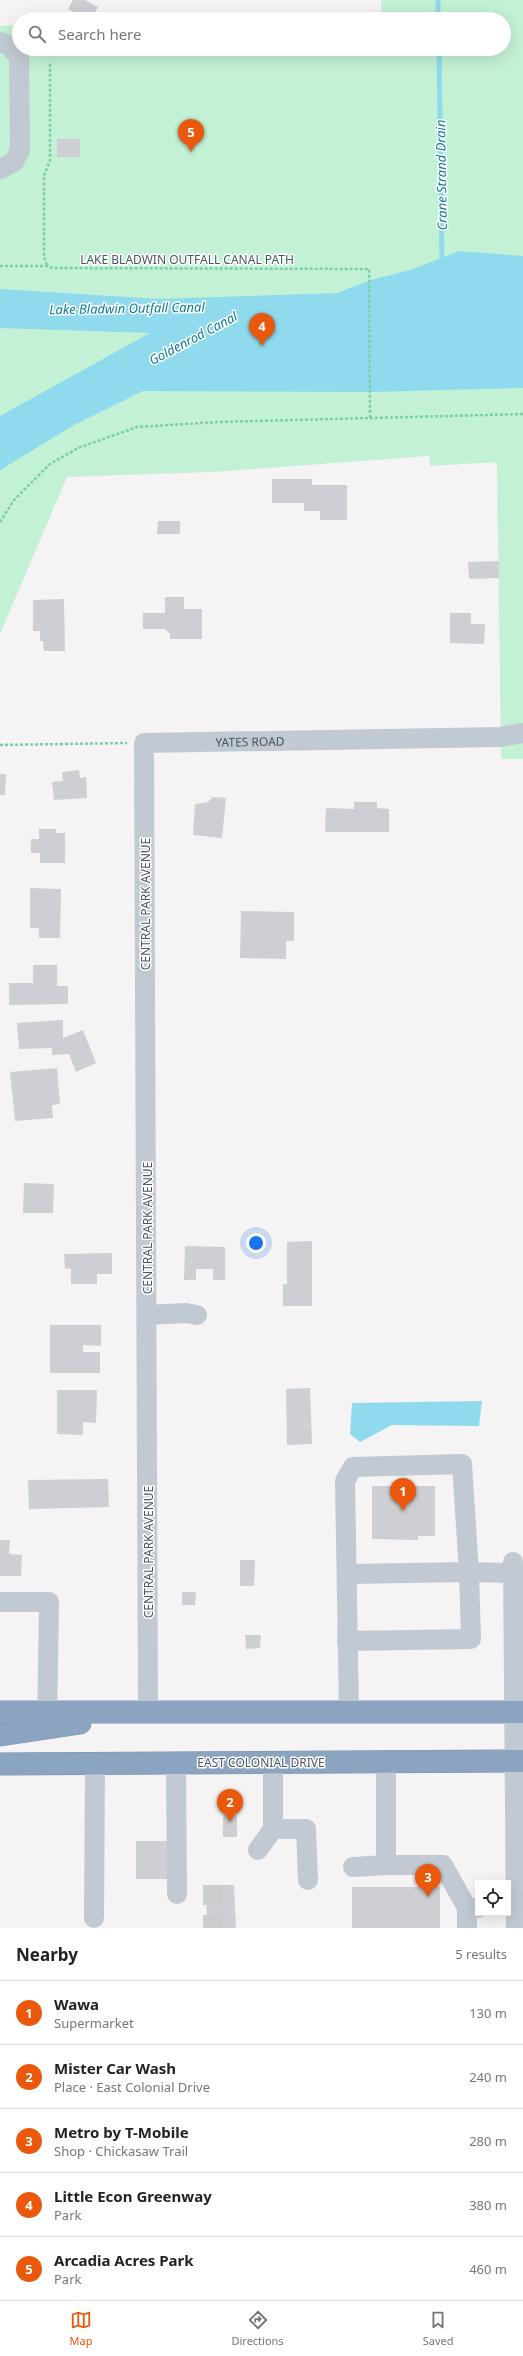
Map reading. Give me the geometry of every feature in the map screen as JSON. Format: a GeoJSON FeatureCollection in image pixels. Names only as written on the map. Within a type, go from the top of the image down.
{"type":"FeatureCollection","features":[{"type":"Feature","properties":{"kind":"highway"},"geometry":{"type":"LineString","coordinates":[[0,1712],[47,1720]]}},
{"type":"Feature","properties":{"kind":"highway"},"geometry":{"type":"LineString","coordinates":[[0,1735],[47,1720],[148,1712],[519,1712]]}},
{"type":"Feature","properties":{"kind":"highway","name":"EAST COLONIAL DRIVE"},"geometry":{"type":"LineString","coordinates":[[0,1764],[519,1761]]}},
{"type":"Feature","properties":{"kind":"street"},"geometry":{"type":"LineString","coordinates":[[0,42],[9,45],[12,49]]}},
{"type":"Feature","properties":{"kind":"street"},"geometry":{"type":"LineString","coordinates":[[0,169],[14,162],[20,150],[19,58],[17,56]]}},
{"type":"Feature","properties":{"kind":"street","name":"YATES ROAD"},"geometry":{"type":"LineString","coordinates":[[144,743],[500,737],[523,733]]}},
{"type":"Feature","properties":{"kind":"street","name":"CENTRAL PARK AVENUE"},"geometry":{"type":"LineString","coordinates":[[144,743],[148,1712]]}},
{"type":"Feature","properties":{"kind":"street"},"geometry":{"type":"LineString","coordinates":[[147,1315],[186,1312],[197,1315]]}},
{"type":"Feature","properties":{"kind":"street"},"geometry":{"type":"LineString","coordinates":[[347,1641],[471,1639],[469,1572],[462,1464],[353,1467],[345,1481],[347,1641],[349,1712]]}},
{"type":"Feature","properties":{"kind":"street"},"geometry":{"type":"LineString","coordinates":[[346,1574],[516,1570],[519,1712],[516,1928]]}},
{"type":"Feature","properties":{"kind":"street"},"geometry":{"type":"LineString","coordinates":[[0,1602],[49,1602],[47,1720]]}},
{"type":"Feature","properties":{"kind":"street"},"geometry":{"type":"LineString","coordinates":[[258,1850],[273,1829],[273,1762]]}},
{"type":"Feature","properties":{"kind":"street"},"geometry":{"type":"LineString","coordinates":[[386,1762],[386,1865]]}},
{"type":"Feature","properties":{"kind":"street"},"geometry":{"type":"LineString","coordinates":[[94,1918],[95,1763]]}},
{"type":"Feature","properties":{"kind":"street"},"geometry":{"type":"LineString","coordinates":[[176,1763],[177,1894]]}},
{"type":"Feature","properties":{"kind":"street"},"geometry":{"type":"LineString","coordinates":[[273,1829],[306,1829],[308,1880]]}},
{"type":"Feature","properties":{"kind":"street"},"geometry":{"type":"LineString","coordinates":[[353,1867],[386,1865],[443,1865],[473,1908],[467,1928]]}},
{"type":"Feature","properties":{"kind":"path"},"geometry":{"type":"LineString","coordinates":[[47,266],[44,257],[44,175],[50,161],[50,63]]}},
{"type":"Feature","properties":{"kind":"path","name":"LAKE BLADWIN OUTFALL CANAL PATH"},"geometry":{"type":"LineString","coordinates":[[0,266],[47,266],[54,268],[369,268],[370,419]]}},
{"type":"Feature","properties":{"kind":"path"},"geometry":{"type":"LineString","coordinates":[[0,522],[14,500],[50,464],[78,448],[137,427],[218,422],[523,414]]}},
{"type":"Feature","properties":{"kind":"path"},"geometry":{"type":"LineString","coordinates":[[0,745],[144,743]]}},
{"type":"Feature","properties":{"kind":"green space"},"geometry":{"type":"Polygon","coordinates":[[[381,0],[523,0],[523,759],[501,759],[497,462],[430,466],[429,456],[212,472],[67,477],[0,634],[0,26],[12,25],[12,56],[511,56],[511,12],[381,12],[381,0]]]}},
{"type":"Feature","properties":{"kind":"water"},"geometry":{"type":"Polygon","coordinates":[[[459,251],[523,256],[523,388],[370,392],[143,391],[74,425],[0,470],[0,416],[150,333],[0,328],[0,289],[159,299],[337,293],[371,280],[413,269],[459,251]]]}},
{"type":"Feature","properties":{"kind":"water"},"geometry":{"type":"Polygon","coordinates":[[[482,1401],[479,1426],[392,1425],[360,1442],[350,1434],[352,1403],[482,1401]]]}},
{"type":"Feature","properties":{"kind":"building"},"geometry":{"type":"Polygon","coordinates":[[[73,0],[85,0],[98,7],[95,12],[73,12],[68,9],[73,0]]]}},
{"type":"Feature","properties":{"kind":"building"},"geometry":{"type":"Polygon","coordinates":[[[57,139],[80,139],[80,157],[57,157],[57,139]]]}},
{"type":"Feature","properties":{"kind":"building"},"geometry":{"type":"Polygon","coordinates":[[[272,479],[312,479],[312,485],[347,485],[347,520],[320,520],[320,511],[304,511],[304,503],[272,503],[272,479]]]}},
{"type":"Feature","properties":{"kind":"building"},"geometry":{"type":"Polygon","coordinates":[[[158,521],[180,521],[180,534],[157,534],[158,521]]]}},
{"type":"Feature","properties":{"kind":"building"},"geometry":{"type":"Polygon","coordinates":[[[499,561],[499,578],[469,579],[468,562],[499,561]]]}},
{"type":"Feature","properties":{"kind":"building"},"geometry":{"type":"Polygon","coordinates":[[[165,597],[184,597],[184,609],[202,609],[202,639],[170,639],[170,634],[165,629],[143,629],[143,613],[165,613],[165,597]]]}},
{"type":"Feature","properties":{"kind":"building"},"geometry":{"type":"Polygon","coordinates":[[[64,599],[65,651],[44,651],[43,641],[40,641],[40,631],[33,631],[33,600],[64,599]]]}},
{"type":"Feature","properties":{"kind":"building"},"geometry":{"type":"Polygon","coordinates":[[[450,613],[471,613],[471,624],[485,624],[484,644],[450,643],[450,613]]]}},
{"type":"Feature","properties":{"kind":"building"},"geometry":{"type":"Polygon","coordinates":[[[79,770],[80,778],[86,777],[87,798],[54,800],[52,782],[63,781],[62,772],[79,770]]]}},
{"type":"Feature","properties":{"kind":"building"},"geometry":{"type":"Polygon","coordinates":[[[0,774],[6,774],[5,795],[0,795],[0,774]]]}},
{"type":"Feature","properties":{"kind":"building"},"geometry":{"type":"Polygon","coordinates":[[[213,797],[226,798],[222,838],[193,835],[195,804],[208,802],[213,797]]]}},
{"type":"Feature","properties":{"kind":"building"},"geometry":{"type":"Polygon","coordinates":[[[354,802],[377,802],[377,808],[389,809],[389,832],[325,832],[326,808],[354,809],[354,802]]]}},
{"type":"Feature","properties":{"kind":"building"},"geometry":{"type":"Polygon","coordinates":[[[39,829],[56,829],[56,833],[65,833],[65,863],[40,863],[40,853],[31,853],[31,839],[39,839],[39,829]]]}},
{"type":"Feature","properties":{"kind":"building"},"geometry":{"type":"Polygon","coordinates":[[[30,888],[61,889],[60,938],[39,938],[39,928],[30,928],[30,888]]]}},
{"type":"Feature","properties":{"kind":"building"},"geometry":{"type":"Polygon","coordinates":[[[241,911],[294,912],[294,941],[286,941],[286,959],[240,958],[241,911]]]}},
{"type":"Feature","properties":{"kind":"building"},"geometry":{"type":"Polygon","coordinates":[[[33,965],[57,965],[57,986],[68,986],[68,1004],[9,1005],[9,983],[33,983],[33,965]]]}},
{"type":"Feature","properties":{"kind":"building"},"geometry":{"type":"Polygon","coordinates":[[[63,1020],[63,1038],[83,1030],[96,1063],[76,1072],[69,1054],[52,1055],[52,1048],[19,1049],[17,1023],[63,1020]]]}},
{"type":"Feature","properties":{"kind":"building"},"geometry":{"type":"Polygon","coordinates":[[[57,1068],[60,1104],[52,1105],[53,1118],[15,1121],[10,1072],[57,1068]]]}},
{"type":"Feature","properties":{"kind":"building"},"geometry":{"type":"Polygon","coordinates":[[[24,1183],[54,1184],[53,1213],[23,1213],[24,1183]]]}},
{"type":"Feature","properties":{"kind":"building"},"geometry":{"type":"Polygon","coordinates":[[[312,1241],[312,1306],[283,1306],[283,1284],[287,1284],[287,1242],[312,1241]]]}},
{"type":"Feature","properties":{"kind":"building"},"geometry":{"type":"Polygon","coordinates":[[[185,1246],[225,1247],[225,1280],[213,1280],[213,1269],[196,1269],[196,1280],[184,1280],[185,1246]]]}},
{"type":"Feature","properties":{"kind":"building"},"geometry":{"type":"Polygon","coordinates":[[[112,1253],[112,1274],[97,1274],[97,1284],[71,1284],[71,1268],[65,1269],[64,1254],[112,1253]]]}},
{"type":"Feature","properties":{"kind":"building"},"geometry":{"type":"Polygon","coordinates":[[[50,1325],[101,1325],[101,1346],[83,1345],[83,1352],[100,1352],[100,1373],[50,1373],[50,1325]]]}},
{"type":"Feature","properties":{"kind":"building"},"geometry":{"type":"Polygon","coordinates":[[[310,1388],[312,1444],[287,1445],[286,1389],[310,1388]]]}},
{"type":"Feature","properties":{"kind":"building"},"geometry":{"type":"Polygon","coordinates":[[[57,1390],[97,1390],[96,1423],[83,1422],[83,1435],[57,1434],[57,1390]]]}},
{"type":"Feature","properties":{"kind":"building"},"geometry":{"type":"Polygon","coordinates":[[[108,1479],[109,1507],[29,1509],[28,1480],[108,1479]]]}},
{"type":"Feature","properties":{"kind":"building"},"geometry":{"type":"Polygon","coordinates":[[[372,1486],[435,1486],[435,1536],[418,1536],[418,1540],[372,1539],[372,1486]]]}},
{"type":"Feature","properties":{"kind":"building"},"geometry":{"type":"Polygon","coordinates":[[[0,1540],[10,1540],[9,1554],[22,1555],[21,1576],[0,1576],[0,1540]]]}},
{"type":"Feature","properties":{"kind":"building"},"geometry":{"type":"Polygon","coordinates":[[[240,1560],[255,1560],[254,1586],[240,1586],[240,1560]]]}},
{"type":"Feature","properties":{"kind":"building"},"geometry":{"type":"Polygon","coordinates":[[[182,1592],[196,1592],[195,1605],[182,1605],[182,1592]]]}},
{"type":"Feature","properties":{"kind":"building"},"geometry":{"type":"Polygon","coordinates":[[[245,1635],[261,1635],[260,1648],[246,1649],[245,1635]]]}},
{"type":"Feature","properties":{"kind":"building"},"geometry":{"type":"Polygon","coordinates":[[[223,1815],[237,1815],[237,1837],[223,1837],[223,1815]]]}},
{"type":"Feature","properties":{"kind":"building"},"geometry":{"type":"Polygon","coordinates":[[[136,1841],[171,1841],[171,1879],[136,1879],[136,1841]]]}},
{"type":"Feature","properties":{"kind":"building"},"geometry":{"type":"Polygon","coordinates":[[[206,1885],[234,1885],[236,1928],[207,1928],[206,1885]]]}},
{"type":"Feature","properties":{"kind":"building"},"geometry":{"type":"Polygon","coordinates":[[[352,1887],[440,1887],[440,1928],[352,1928],[352,1887]]]}},
{"type":"Feature","properties":{"kind":"waterway","name":"Crane Strand Drain"},"geometry":{"type":"LineString","coordinates":[[438,0],[438,12]]}},
{"type":"Feature","properties":{"kind":"waterway","name":"Crane Strand Drain"},"geometry":{"type":"LineString","coordinates":[[439,56],[442,264]]}},
{"type":"Feature","properties":{"kind":"tunnel"},"geometry":{"type":"LineString","coordinates":[[213,1885],[213,1928]]}},
{"type":"Feature","properties":{"kind":"place","name":"Arcadia Acres Park"},"geometry":{"type":"Point","coordinates":[191,152]}},
{"type":"Feature","properties":{"kind":"place","name":"Little Econ Greenway"},"geometry":{"type":"Point","coordinates":[262,346]}},
{"type":"Feature","properties":{"kind":"place","name":"Wawa"},"geometry":{"type":"Point","coordinates":[403,1511]}},
{"type":"Feature","properties":{"kind":"place","name":"Mister Car Wash"},"geometry":{"type":"Point","coordinates":[230,1822]}},
{"type":"Feature","properties":{"kind":"place","name":"Metro by T-Mobile"},"geometry":{"type":"Point","coordinates":[428,1897]}},
{"type":"Feature","properties":{"kind":"water label","name":"Lake Bladwin Outfall Canal"},"geometry":{"type":"Point","coordinates":[127,308]}},
{"type":"Feature","properties":{"kind":"water label","name":"Goldenrod Canal"},"geometry":{"type":"Point","coordinates":[193,338]}}]}
